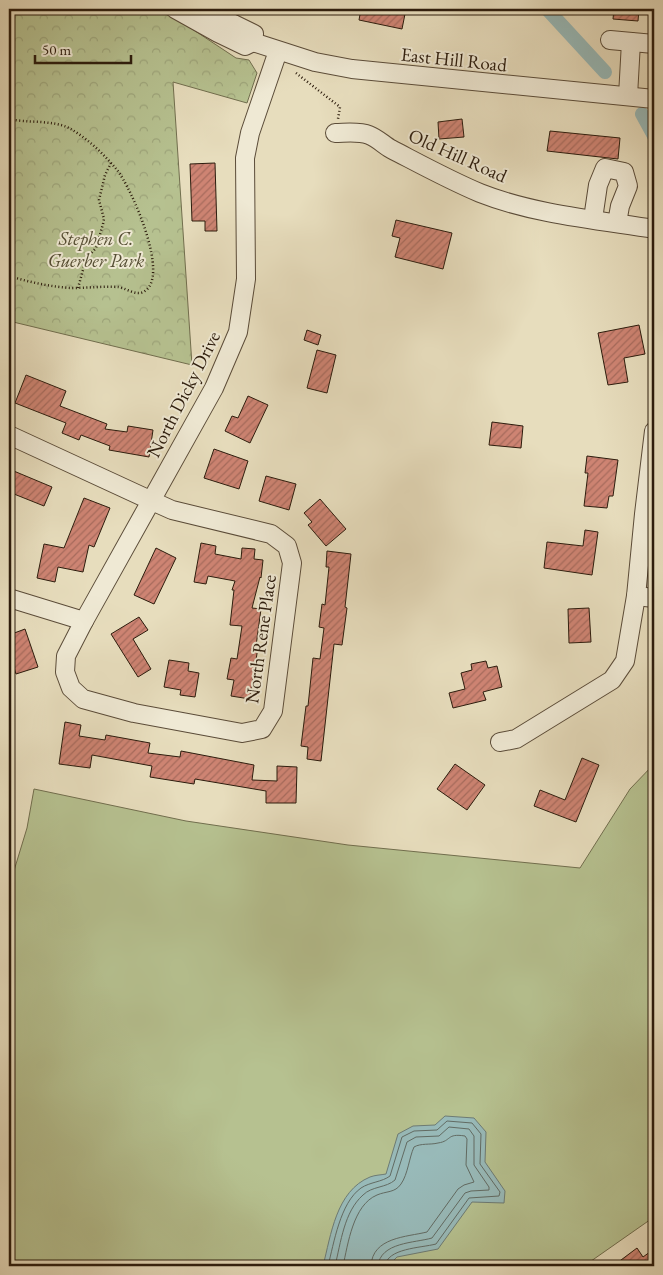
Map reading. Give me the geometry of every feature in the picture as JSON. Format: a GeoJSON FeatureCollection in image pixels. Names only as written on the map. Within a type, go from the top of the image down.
{"type":"FeatureCollection","features":[{"type":"Feature","properties":{"kind":"street","name":"East Hill Road"},"geometry":{"type":"LineString","coordinates":[[175,9],[218,34],[245,46],[254,42],[315,62],[352,69],[654,99]]}},
{"type":"Feature","properties":{"kind":"street","name":"East Hill Road"},"geometry":{"type":"LineString","coordinates":[[203,9],[254,34],[254,42]]}},
{"type":"Feature","properties":{"kind":"street"},"geometry":{"type":"LineString","coordinates":[[610,40],[654,44]]}},
{"type":"Feature","properties":{"kind":"street"},"geometry":{"type":"LineString","coordinates":[[628,96],[631,42]]}},
{"type":"Feature","properties":{"kind":"street","name":"North Dicky Drive"},"geometry":{"type":"LineString","coordinates":[[84,621],[214,388],[238,332],[246,279],[245,158],[250,134],[278,51]]}},
{"type":"Feature","properties":{"kind":"street","name":"Old Hill Road"},"geometry":{"type":"LineString","coordinates":[[335,133],[361,133],[369,135],[435,172],[481,193],[562,214],[654,229]]}},
{"type":"Feature","properties":{"kind":"street"},"geometry":{"type":"LineString","coordinates":[[593,219],[598,185],[605,168],[624,172],[628,186],[620,206],[617,223]]}},
{"type":"Feature","properties":{"kind":"street"},"geometry":{"type":"LineString","coordinates":[[500,742],[516,739],[612,680],[626,661],[636,596],[654,431]]}},
{"type":"Feature","properties":{"kind":"street","name":"North Rene Place"},"geometry":{"type":"LineString","coordinates":[[9,436],[172,510],[271,534],[287,546],[292,563],[273,711],[262,729],[242,734],[134,713],[83,699],[71,688],[64,672],[66,656],[84,621]]}},
{"type":"Feature","properties":{"kind":"street"},"geometry":{"type":"LineString","coordinates":[[636,596],[654,598]]}},
{"type":"Feature","properties":{"kind":"street"},"geometry":{"type":"LineString","coordinates":[[9,598],[84,621]]}},
{"type":"Feature","properties":{"kind":"path"},"geometry":{"type":"LineString","coordinates":[[296,73],[340,107],[335,133]]}},
{"type":"Feature","properties":{"kind":"path"},"geometry":{"type":"LineString","coordinates":[[9,119],[59,124],[70,128],[95,146],[124,180],[134,198],[151,250],[154,268],[153,277],[147,290],[142,293],[117,287],[78,288],[51,285],[9,276]]}},
{"type":"Feature","properties":{"kind":"path"},"geometry":{"type":"LineString","coordinates":[[78,288],[86,259],[94,252],[104,219],[99,200],[105,175],[111,163]]}},
{"type":"Feature","properties":{"kind":"green space","name":"Stephen C. Guerber Park"},"geometry":{"type":"Polygon","coordinates":[[[9,9],[162,9],[236,58],[249,60],[257,73],[247,103],[173,82],[192,365],[9,321],[9,9]]]}},
{"type":"Feature","properties":{"kind":"green space"},"geometry":{"type":"Polygon","coordinates":[[[654,764],[654,1217],[584,1266],[9,1266],[9,887],[27,828],[34,789],[186,821],[348,845],[580,868],[630,789],[654,764]]]}},
{"type":"Feature","properties":{"kind":"water"},"geometry":{"type":"Polygon","coordinates":[[[445,1116],[474,1118],[486,1132],[485,1162],[505,1191],[504,1203],[472,1202],[438,1249],[397,1257],[388,1266],[323,1266],[332,1228],[342,1203],[349,1192],[370,1177],[386,1174],[398,1134],[413,1126],[435,1125],[445,1116]]]}},
{"type":"Feature","properties":{"kind":"building"},"geometry":{"type":"Polygon","coordinates":[[[361,9],[406,9],[402,29],[359,20],[361,9]]]}},
{"type":"Feature","properties":{"kind":"building"},"geometry":{"type":"Polygon","coordinates":[[[614,9],[639,9],[638,21],[613,19],[614,9]]]}},
{"type":"Feature","properties":{"kind":"building"},"geometry":{"type":"Polygon","coordinates":[[[462,119],[464,137],[439,139],[438,122],[462,119]]]}},
{"type":"Feature","properties":{"kind":"building"},"geometry":{"type":"Polygon","coordinates":[[[550,131],[620,138],[618,159],[547,151],[550,131]]]}},
{"type":"Feature","properties":{"kind":"building"},"geometry":{"type":"Polygon","coordinates":[[[215,163],[217,231],[205,231],[205,221],[192,221],[190,164],[215,163]]]}},
{"type":"Feature","properties":{"kind":"building"},"geometry":{"type":"Polygon","coordinates":[[[396,220],[452,233],[443,269],[395,257],[400,238],[392,236],[396,220]]]}},
{"type":"Feature","properties":{"kind":"building"},"geometry":{"type":"Polygon","coordinates":[[[639,325],[645,354],[624,358],[628,382],[608,385],[598,333],[639,325]]]}},
{"type":"Feature","properties":{"kind":"building"},"geometry":{"type":"Polygon","coordinates":[[[307,330],[321,335],[318,345],[304,340],[307,330]]]}},
{"type":"Feature","properties":{"kind":"building"},"geometry":{"type":"Polygon","coordinates":[[[317,350],[336,355],[327,393],[307,388],[317,350]]]}},
{"type":"Feature","properties":{"kind":"building"},"geometry":{"type":"Polygon","coordinates":[[[26,375],[66,391],[60,406],[107,424],[105,429],[127,432],[128,426],[153,430],[149,457],[109,450],[110,446],[81,435],[79,440],[62,433],[66,423],[15,403],[26,375]]]}},
{"type":"Feature","properties":{"kind":"building"},"geometry":{"type":"Polygon","coordinates":[[[248,396],[268,405],[250,443],[225,431],[232,416],[238,418],[248,396]]]}},
{"type":"Feature","properties":{"kind":"building"},"geometry":{"type":"Polygon","coordinates":[[[492,422],[523,426],[521,448],[489,445],[492,422]]]}},
{"type":"Feature","properties":{"kind":"building"},"geometry":{"type":"Polygon","coordinates":[[[214,449],[248,461],[239,489],[204,478],[214,449]]]}},
{"type":"Feature","properties":{"kind":"building"},"geometry":{"type":"Polygon","coordinates":[[[587,456],[618,460],[613,496],[609,496],[607,508],[584,506],[588,473],[585,473],[587,456]]]}},
{"type":"Feature","properties":{"kind":"building"},"geometry":{"type":"Polygon","coordinates":[[[9,469],[52,487],[44,506],[9,492],[9,469]]]}},
{"type":"Feature","properties":{"kind":"building"},"geometry":{"type":"Polygon","coordinates":[[[266,476],[296,484],[289,510],[259,501],[266,476]]]}},
{"type":"Feature","properties":{"kind":"building"},"geometry":{"type":"Polygon","coordinates":[[[84,498],[110,508],[94,547],[89,545],[83,572],[58,567],[55,582],[37,578],[44,544],[64,548],[84,498]]]}},
{"type":"Feature","properties":{"kind":"building"},"geometry":{"type":"Polygon","coordinates":[[[320,499],[346,529],[326,546],[308,525],[312,522],[304,513],[320,499]]]}},
{"type":"Feature","properties":{"kind":"building"},"geometry":{"type":"Polygon","coordinates":[[[585,530],[598,532],[592,575],[544,568],[547,542],[583,546],[585,530]]]}},
{"type":"Feature","properties":{"kind":"building"},"geometry":{"type":"Polygon","coordinates":[[[201,543],[216,546],[215,554],[241,559],[242,548],[255,549],[254,559],[263,560],[261,578],[252,608],[261,609],[256,646],[258,647],[250,699],[231,696],[234,680],[227,679],[231,658],[237,659],[242,626],[230,625],[234,590],[232,590],[235,581],[208,576],[206,584],[194,582],[201,543]]]}},
{"type":"Feature","properties":{"kind":"building"},"geometry":{"type":"Polygon","coordinates":[[[156,548],[176,558],[154,604],[134,595],[156,548]]]}},
{"type":"Feature","properties":{"kind":"building"},"geometry":{"type":"Polygon","coordinates":[[[327,551],[351,554],[342,645],[334,644],[321,761],[307,759],[308,747],[301,746],[306,706],[308,706],[313,658],[320,659],[324,628],[319,627],[322,604],[325,605],[329,567],[326,567],[327,551]]]}},
{"type":"Feature","properties":{"kind":"building"},"geometry":{"type":"Polygon","coordinates":[[[589,608],[591,642],[569,643],[568,609],[589,608]]]}},
{"type":"Feature","properties":{"kind":"building"},"geometry":{"type":"Polygon","coordinates":[[[139,617],[148,630],[133,639],[151,669],[138,677],[111,634],[139,617]]]}},
{"type":"Feature","properties":{"kind":"building"},"geometry":{"type":"Polygon","coordinates":[[[25,629],[38,667],[16,674],[13,664],[9,665],[9,635],[25,629]]]}},
{"type":"Feature","properties":{"kind":"building"},"geometry":{"type":"Polygon","coordinates":[[[169,660],[189,663],[188,671],[199,673],[195,697],[180,695],[181,690],[164,687],[169,660]]]}},
{"type":"Feature","properties":{"kind":"building"},"geometry":{"type":"Polygon","coordinates":[[[486,661],[488,668],[497,666],[502,687],[483,692],[486,700],[453,708],[449,693],[465,689],[461,673],[472,670],[471,664],[486,661]]]}},
{"type":"Feature","properties":{"kind":"building"},"geometry":{"type":"Polygon","coordinates":[[[65,722],[81,725],[79,736],[105,740],[106,735],[150,743],[148,753],[180,757],[181,751],[254,765],[252,780],[277,781],[277,766],[297,767],[296,803],[266,803],[266,791],[195,779],[194,784],[150,777],[152,766],[92,755],[90,768],[59,764],[65,722]]]}},
{"type":"Feature","properties":{"kind":"building"},"geometry":{"type":"Polygon","coordinates":[[[582,758],[599,765],[576,822],[534,806],[540,790],[565,800],[582,758]]]}},
{"type":"Feature","properties":{"kind":"building"},"geometry":{"type":"Polygon","coordinates":[[[455,764],[485,785],[467,810],[437,789],[455,764]]]}},
{"type":"Feature","properties":{"kind":"building"},"geometry":{"type":"Polygon","coordinates":[[[637,1248],[643,1257],[654,1249],[654,1266],[613,1266],[637,1248]]]}},
{"type":"Feature","properties":{"kind":"waterway"},"geometry":{"type":"LineString","coordinates":[[547,9],[605,72]]}},
{"type":"Feature","properties":{"kind":"waterway"},"geometry":{"type":"LineString","coordinates":[[642,114],[654,136]]}}]}
